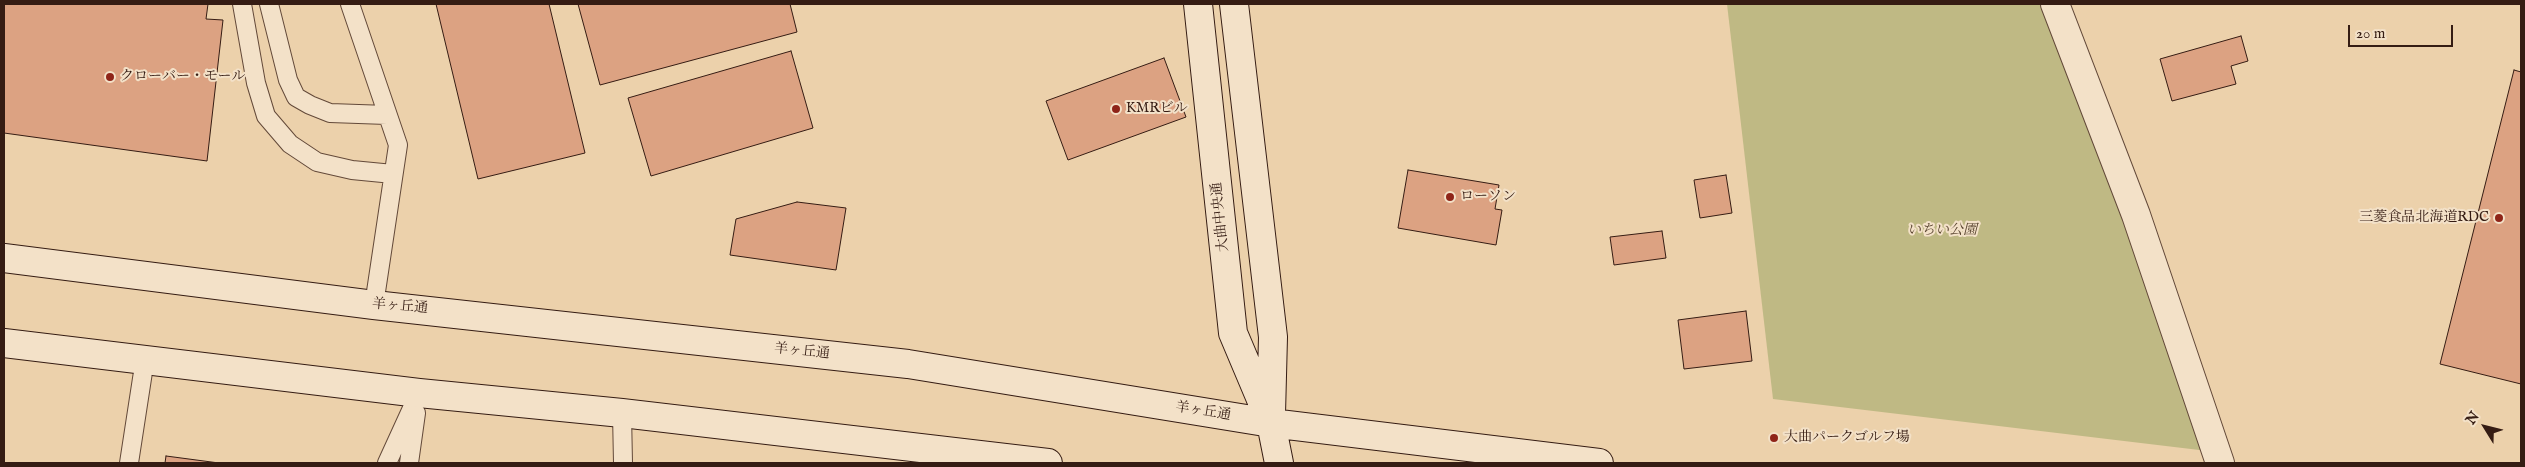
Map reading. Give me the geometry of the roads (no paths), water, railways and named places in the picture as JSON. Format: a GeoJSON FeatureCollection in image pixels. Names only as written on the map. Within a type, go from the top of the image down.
{"type":"FeatureCollection","features":[{"type":"Feature","properties":{"kind":"main road","name":"大曲中央通"},"geometry":{"type":"LineString","coordinates":[[1198,4],[1233,333],[1271,423],[1280,463]]}},
{"type":"Feature","properties":{"kind":"main road","name":"大曲中央通"},"geometry":{"type":"LineString","coordinates":[[1234,4],[1273,337],[1271,423]]}},
{"type":"Feature","properties":{"kind":"main road"},"geometry":{"type":"LineString","coordinates":[[2055,4],[2136,215],[2220,463]]}},
{"type":"Feature","properties":{"kind":"main road","name":"羊ヶ丘通"},"geometry":{"type":"LineString","coordinates":[[4,258],[374,305],[908,364],[1271,423],[1599,463]]}},
{"type":"Feature","properties":{"kind":"main road"},"geometry":{"type":"LineString","coordinates":[[4,343],[419,393],[622,413],[961,460],[1048,463]]}},
{"type":"Feature","properties":{"kind":"lane"},"geometry":{"type":"LineString","coordinates":[[242,4],[256,83],[266,116],[290,144],[317,162],[352,170],[393,174]]}},
{"type":"Feature","properties":{"kind":"lane"},"geometry":{"type":"LineString","coordinates":[[269,4],[288,80],[296,96],[310,105],[330,113],[387,115]]}},
{"type":"Feature","properties":{"kind":"lane"},"geometry":{"type":"LineString","coordinates":[[350,4],[398,145],[374,305]]}},
{"type":"Feature","properties":{"kind":"lane"},"geometry":{"type":"LineString","coordinates":[[129,463],[145,359]]}},
{"type":"Feature","properties":{"kind":"lane"},"geometry":{"type":"LineString","coordinates":[[387,463],[419,393]]}},
{"type":"Feature","properties":{"kind":"lane"},"geometry":{"type":"LineString","coordinates":[[409,463],[419,393]]}},
{"type":"Feature","properties":{"kind":"lane"},"geometry":{"type":"LineString","coordinates":[[622,413],[623,463]]}},
{"type":"Feature","properties":{"kind":"place","name":"クローバー・モール"},"geometry":{"type":"Point","coordinates":[110,77]}},
{"type":"Feature","properties":{"kind":"place","name":"KMRビル"},"geometry":{"type":"Point","coordinates":[1116,109]}},
{"type":"Feature","properties":{"kind":"place","name":"ローソン"},"geometry":{"type":"Point","coordinates":[1450,197]}},
{"type":"Feature","properties":{"kind":"place","name":"三菱食品北海道RDC"},"geometry":{"type":"Point","coordinates":[2499,218]}},
{"type":"Feature","properties":{"kind":"place","name":"大曲パークゴルフ場"},"geometry":{"type":"Point","coordinates":[1774,438]}},
{"type":"Feature","properties":{"kind":"park label","name":"いちい公園"},"geometry":{"type":"Point","coordinates":[1942,231]}}]}
